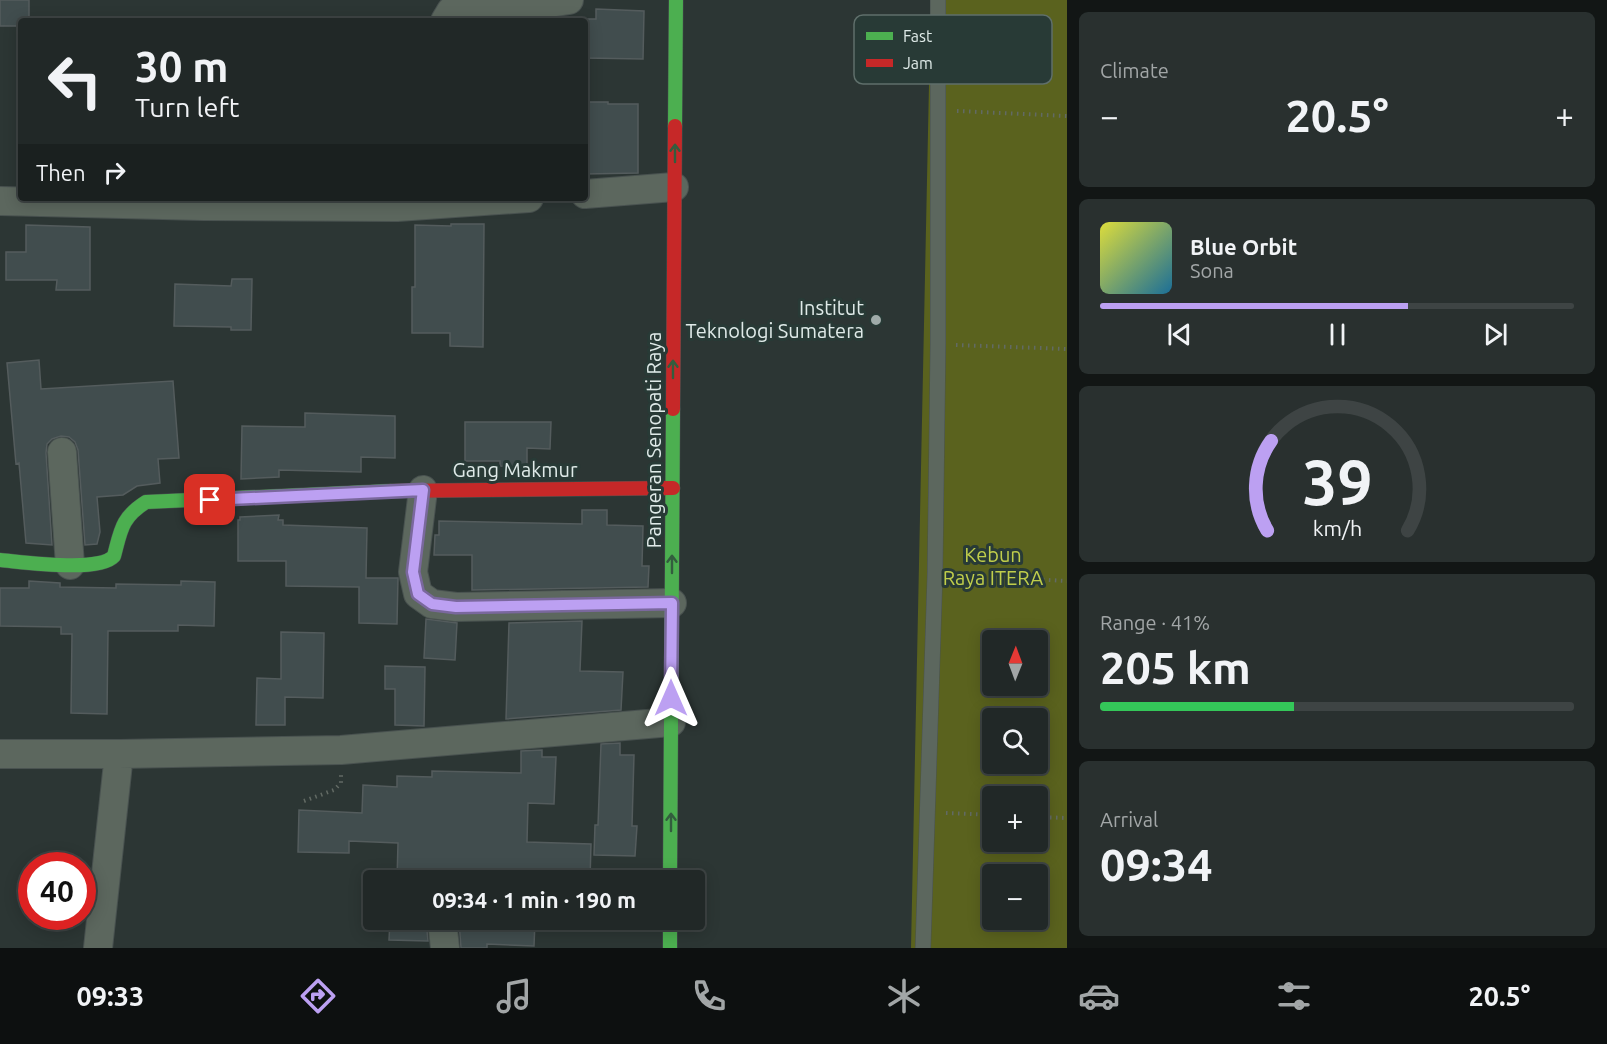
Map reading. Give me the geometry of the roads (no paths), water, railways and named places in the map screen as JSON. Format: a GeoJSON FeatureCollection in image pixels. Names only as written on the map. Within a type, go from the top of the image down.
{"type":"FeatureCollection","features":[{"type":"Feature","properties":{"kind":"street"},"geometry":{"type":"LineString","coordinates":[[447,18],[451,11],[460,8],[511,9],[568,0]]}},
{"type":"Feature","properties":{"kind":"street","name":"Pangeran Senopati Raya"},"geometry":{"type":"LineString","coordinates":[[670,870],[676,0]]}},
{"type":"Feature","properties":{"kind":"street"},"geometry":{"type":"LineString","coordinates":[[588,194],[674,187]]}},
{"type":"Feature","properties":{"kind":"street"},"geometry":{"type":"LineString","coordinates":[[0,201],[397,207],[478,201]]}},
{"type":"Feature","properties":{"kind":"street"},"geometry":{"type":"LineString","coordinates":[[62,452],[70,565]]}},
{"type":"Feature","properties":{"kind":"street","name":"Gang Makmur"},"geometry":{"type":"LineString","coordinates":[[0,560],[70,565],[111,560],[116,551],[121,524],[131,511],[147,502],[423,490],[673,488]]}},
{"type":"Feature","properties":{"kind":"street"},"geometry":{"type":"LineString","coordinates":[[423,490],[413,572],[418,594],[432,604],[456,607],[672,603]]}},
{"type":"Feature","properties":{"kind":"street"},"geometry":{"type":"LineString","coordinates":[[0,753],[119,754],[341,750],[671,722]]}},
{"type":"Feature","properties":{"kind":"street"},"geometry":{"type":"LineString","coordinates":[[98,948],[119,754]]}},
{"type":"Feature","properties":{"kind":"street"},"geometry":{"type":"LineString","coordinates":[[443,930],[445,948]]}},
{"type":"Feature","properties":{"kind":"street"},"geometry":{"type":"LineString","coordinates":[[670,930],[670,948]]}},
{"type":"Feature","properties":{"kind":"lane"},"geometry":{"type":"LineString","coordinates":[[938,0],[938,15]]}},
{"type":"Feature","properties":{"kind":"lane"},"geometry":{"type":"LineString","coordinates":[[923,948],[935,574],[938,344],[937,84]]}},
{"type":"Feature","properties":{"kind":"place","name":"Institut Teknologi Sumatera"},"geometry":{"type":"Point","coordinates":[876,320]}},
{"type":"Feature","properties":{"kind":"park label","name":"Kebun Raya ITERA"},"geometry":{"type":"Point","coordinates":[993,566]}}]}
